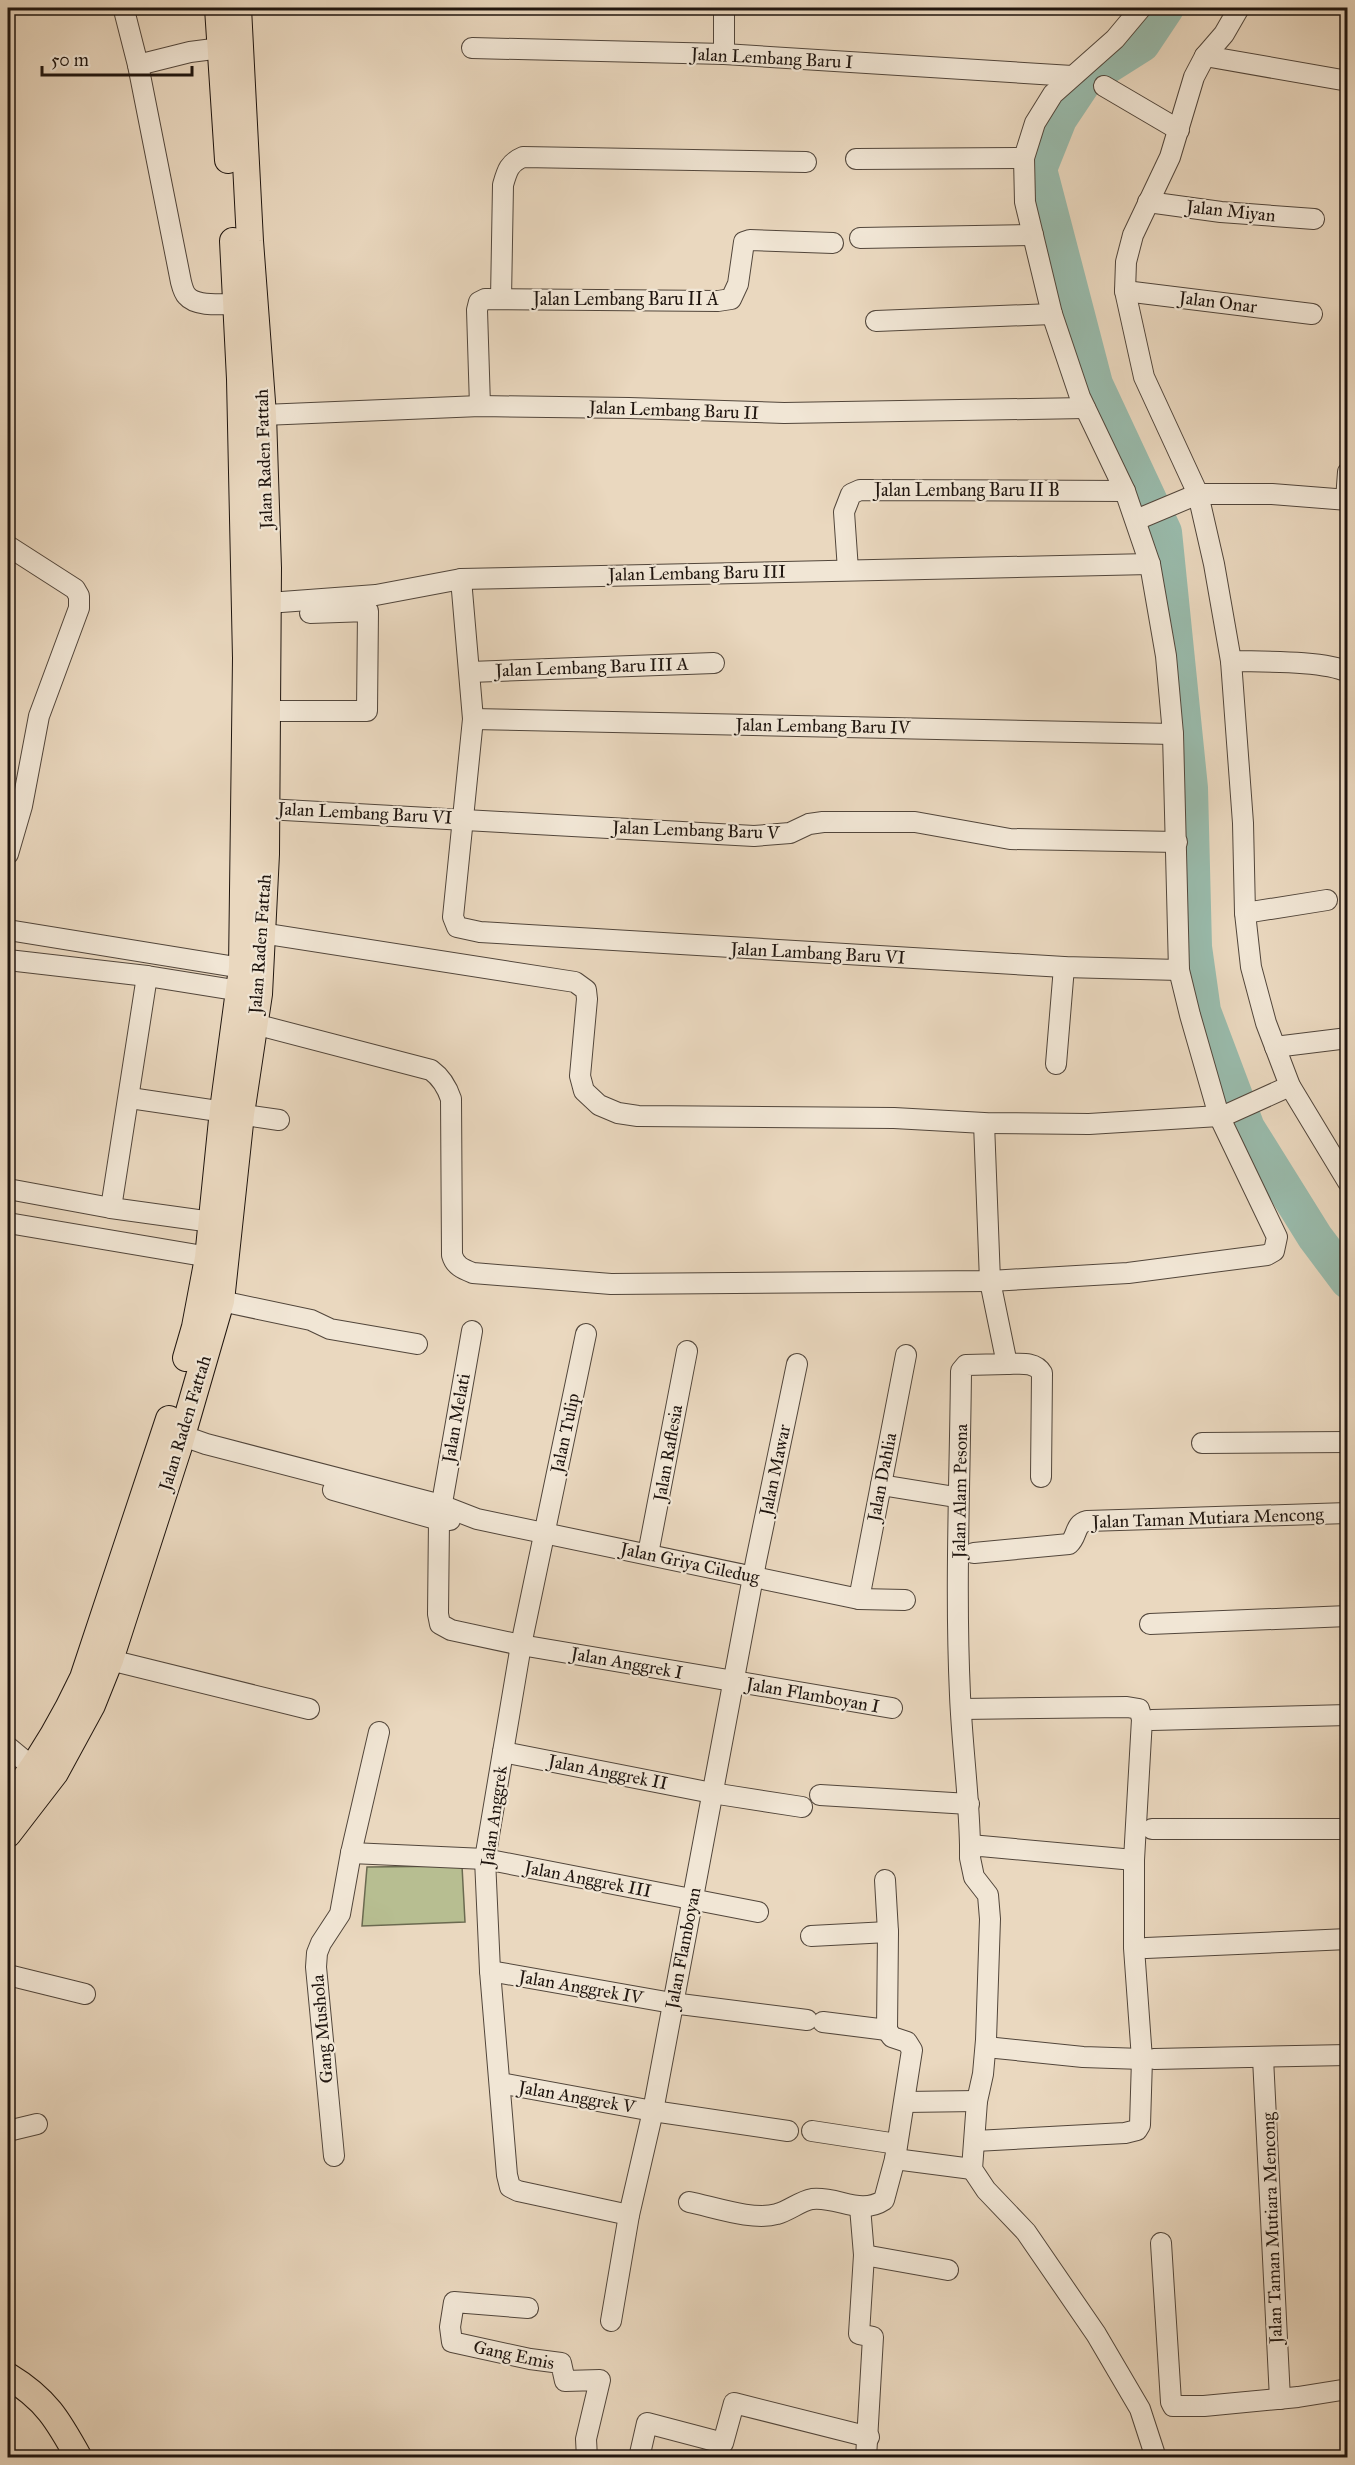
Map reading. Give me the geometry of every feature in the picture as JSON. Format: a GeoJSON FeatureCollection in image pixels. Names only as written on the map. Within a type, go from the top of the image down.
{"type":"FeatureCollection","features":[{"type":"Feature","properties":{"kind":"main road","name":"Jalan Raden Fattah"},"geometry":{"type":"LineString","coordinates":[[218,8],[256,609]]}},
{"type":"Feature","properties":{"kind":"main road","name":"Jalan Raden Fattah"},"geometry":{"type":"LineString","coordinates":[[238,8],[250,241],[263,415],[256,609],[257,711],[252,931]]}},
{"type":"Feature","properties":{"kind":"main road","name":"Jalan Raden Fattah"},"geometry":{"type":"LineString","coordinates":[[8,1802],[74,1742],[110,1660],[172,1438],[195,1327],[217,1259],[266,809],[257,711]]}},
{"type":"Feature","properties":{"kind":"main road","name":"Jalan Raden Fattah"},"geometry":{"type":"LineString","coordinates":[[8,1834],[41,1774],[83,1678],[221,1301],[212,1222],[232,1112]]}},
{"type":"Feature","properties":{"kind":"main road"},"geometry":{"type":"LineString","coordinates":[[8,2376],[33,2392],[51,2412],[80,2457]]}},
{"type":"Feature","properties":{"kind":"street"},"geometry":{"type":"LineString","coordinates":[[724,8],[724,54]]}},
{"type":"Feature","properties":{"kind":"street"},"geometry":{"type":"LineString","coordinates":[[244,1021],[431,1071],[444,1083],[451,1099],[452,1255],[454,1262],[460,1268],[473,1273],[611,1284],[990,1281],[1128,1273],[1267,1255],[1274,1251],[1277,1237],[1223,1115],[1190,1015],[1179,970],[1173,734],[1166,656],[1143,517],[1125,490],[1085,408],[1052,314],[1026,202],[1024,158],[1035,123],[1053,94],[1115,39],[1141,8]]}},
{"type":"Feature","properties":{"kind":"street"},"geometry":{"type":"LineString","coordinates":[[1239,8],[1224,34],[1205,56],[1194,78],[1170,157],[1133,235],[1126,262],[1125,291],[1144,377],[1191,497],[1204,516],[1231,661],[1243,823],[1245,913],[1251,967],[1275,1047],[1290,1086],[1347,1182]]}},
{"type":"Feature","properties":{"kind":"street"},"geometry":{"type":"LineString","coordinates":[[125,14],[138,65],[181,282],[187,297],[201,303],[236,304]]}},
{"type":"Feature","properties":{"kind":"street"},"geometry":{"type":"LineString","coordinates":[[138,65],[190,52],[221,48]]}},
{"type":"Feature","properties":{"kind":"street","name":"Jalan Lembang Baru I"},"geometry":{"type":"LineString","coordinates":[[471,48],[724,54],[1072,76]]}},
{"type":"Feature","properties":{"kind":"street"},"geometry":{"type":"LineString","coordinates":[[1205,56],[1347,81]]}},
{"type":"Feature","properties":{"kind":"street"},"geometry":{"type":"LineString","coordinates":[[1104,86],[1179,130]]}},
{"type":"Feature","properties":{"kind":"street"},"geometry":{"type":"LineString","coordinates":[[501,299],[503,185],[508,167],[515,160],[523,157],[806,162]]}},
{"type":"Feature","properties":{"kind":"street"},"geometry":{"type":"LineString","coordinates":[[856,159],[1024,158]]}},
{"type":"Feature","properties":{"kind":"street","name":"Jalan Miyan"},"geometry":{"type":"LineString","coordinates":[[1148,202],[1221,212],[1314,219]]}},
{"type":"Feature","properties":{"kind":"street"},"geometry":{"type":"LineString","coordinates":[[860,238],[1033,235]]}},
{"type":"Feature","properties":{"kind":"street","name":"Jalan Lembang Baru II A"},"geometry":{"type":"LineString","coordinates":[[480,406],[477,310],[479,302],[485,299],[718,301],[731,299],[738,284],[744,242],[750,240],[833,243]]}},
{"type":"Feature","properties":{"kind":"street","name":"Jalan Onar"},"geometry":{"type":"LineString","coordinates":[[1125,291],[1312,314]]}},
{"type":"Feature","properties":{"kind":"street"},"geometry":{"type":"LineString","coordinates":[[876,321],[1052,314]]}},
{"type":"Feature","properties":{"kind":"street","name":"Jalan Lembang Baru II"},"geometry":{"type":"LineString","coordinates":[[263,415],[480,406],[784,413],[1085,408]]}},
{"type":"Feature","properties":{"kind":"street"},"geometry":{"type":"LineString","coordinates":[[1143,517],[1191,497],[1272,494],[1347,500],[1347,472]]}},
{"type":"Feature","properties":{"kind":"street","name":"Jalan Lembang Baru II B"},"geometry":{"type":"LineString","coordinates":[[848,570],[844,512],[851,494],[860,490],[1125,490]]}},
{"type":"Feature","properties":{"kind":"street"},"geometry":{"type":"LineString","coordinates":[[8,546],[75,589],[79,596],[79,608],[39,716],[22,806],[8,854]]}},
{"type":"Feature","properties":{"kind":"street","name":"Jalan Lembang Baru III"},"geometry":{"type":"LineString","coordinates":[[256,609],[376,596],[461,579],[1150,564]]}},
{"type":"Feature","properties":{"kind":"street"},"geometry":{"type":"LineString","coordinates":[[461,579],[473,718],[463,818]]}},
{"type":"Feature","properties":{"kind":"street"},"geometry":{"type":"LineString","coordinates":[[256,609],[368,611],[367,711],[257,711]]}},
{"type":"Feature","properties":{"kind":"street"},"geometry":{"type":"LineString","coordinates":[[1231,661],[1303,664],[1347,672]]}},
{"type":"Feature","properties":{"kind":"street","name":"Jalan Lembang Baru III A"},"geometry":{"type":"LineString","coordinates":[[470,672],[714,663]]}},
{"type":"Feature","properties":{"kind":"street","name":"Jalan Lembang Baru IV"},"geometry":{"type":"LineString","coordinates":[[473,718],[1173,734]]}},
{"type":"Feature","properties":{"kind":"street","name":"Jalan Lembang Baru VI"},"geometry":{"type":"LineString","coordinates":[[266,809],[463,818]]}},
{"type":"Feature","properties":{"kind":"street","name":"Jalan Lembang Baru V"},"geometry":{"type":"LineString","coordinates":[[463,818],[754,836],[784,834],[808,824],[823,822],[915,822],[1010,839],[1177,842]]}},
{"type":"Feature","properties":{"kind":"street","name":"Jalan Lambang Baru VI"},"geometry":{"type":"LineString","coordinates":[[463,818],[453,918],[457,927],[480,932],[1064,967],[1179,970]]}},
{"type":"Feature","properties":{"kind":"street"},"geometry":{"type":"LineString","coordinates":[[1245,913],[1326,900]]}},
{"type":"Feature","properties":{"kind":"street"},"geometry":{"type":"LineString","coordinates":[[8,930],[246,984]]}},
{"type":"Feature","properties":{"kind":"street"},"geometry":{"type":"LineString","coordinates":[[252,931],[575,982],[586,990],[587,999],[580,1076],[584,1091],[599,1105],[618,1113],[638,1116],[894,1118],[984,1123],[1089,1124],[1223,1115],[1290,1086]]}},
{"type":"Feature","properties":{"kind":"street"},"geometry":{"type":"LineString","coordinates":[[8,960],[147,976],[246,984]]}},
{"type":"Feature","properties":{"kind":"street"},"geometry":{"type":"LineString","coordinates":[[1056,1064],[1064,967]]}},
{"type":"Feature","properties":{"kind":"street"},"geometry":{"type":"LineString","coordinates":[[111,1208],[130,1098],[147,976]]}},
{"type":"Feature","properties":{"kind":"street"},"geometry":{"type":"LineString","coordinates":[[1275,1047],[1347,1038]]}},
{"type":"Feature","properties":{"kind":"street"},"geometry":{"type":"LineString","coordinates":[[130,1098],[279,1120]]}},
{"type":"Feature","properties":{"kind":"street"},"geometry":{"type":"LineString","coordinates":[[984,1123],[990,1281],[1007,1364],[1033,1365],[1039,1367],[1042,1373],[1041,1477]]}},
{"type":"Feature","properties":{"kind":"street"},"geometry":{"type":"LineString","coordinates":[[8,1189],[111,1208],[212,1222]]}},
{"type":"Feature","properties":{"kind":"street"},"geometry":{"type":"LineString","coordinates":[[8,1224],[217,1259]]}},
{"type":"Feature","properties":{"kind":"street"},"geometry":{"type":"LineString","coordinates":[[221,1301],[311,1320],[330,1329],[417,1344]]}},
{"type":"Feature","properties":{"kind":"street","name":"Jalan Melati"},"geometry":{"type":"LineString","coordinates":[[440,1513],[472,1331]]}},
{"type":"Feature","properties":{"kind":"street","name":"Jalan Tulip"},"geometry":{"type":"LineString","coordinates":[[545,1533],[586,1334]]}},
{"type":"Feature","properties":{"kind":"street","name":"Jalan Raflesia"},"geometry":{"type":"LineString","coordinates":[[648,1554],[687,1351]]}},
{"type":"Feature","properties":{"kind":"street","name":"Jalan Dahlia"},"geometry":{"type":"LineString","coordinates":[[860,1599],[906,1355]]}},
{"type":"Feature","properties":{"kind":"street","name":"Jalan Mawar"},"geometry":{"type":"LineString","coordinates":[[753,1576],[797,1364]]}},
{"type":"Feature","properties":{"kind":"street","name":"Jalan Alam Pesona"},"geometry":{"type":"LineString","coordinates":[[972,2169],[977,2101],[986,2047],[990,1919],[988,1895],[974,1876],[970,1858],[969,1804],[961,1709],[959,1619],[961,1371],[966,1365],[1007,1364]]}},
{"type":"Feature","properties":{"kind":"street","name":"Jalan Griya Ciledug"},"geometry":{"type":"LineString","coordinates":[[172,1438],[440,1513],[860,1599],[905,1600]]}},
{"type":"Feature","properties":{"kind":"street"},"geometry":{"type":"LineString","coordinates":[[1202,1443],[1347,1442]]}},
{"type":"Feature","properties":{"kind":"street"},"geometry":{"type":"LineString","coordinates":[[880,1485],[949,1496]]}},
{"type":"Feature","properties":{"kind":"street"},"geometry":{"type":"LineString","coordinates":[[440,1513],[438,1614],[440,1624],[451,1630],[521,1646]]}},
{"type":"Feature","properties":{"kind":"street","name":"Jalan Taman Mutiara Mencong"},"geometry":{"type":"LineString","coordinates":[[974,1553],[1070,1544],[1074,1540],[1078,1526],[1087,1521],[1347,1513]]}},
{"type":"Feature","properties":{"kind":"street","name":"Jalan Anggrek"},"geometry":{"type":"LineString","coordinates":[[545,1533],[521,1646],[484,1859],[490,1971],[507,2175],[510,2187],[518,2191],[629,2215]]}},
{"type":"Feature","properties":{"kind":"street","name":"Jalan Flamboyan"},"geometry":{"type":"LineString","coordinates":[[611,2321],[629,2215],[653,2111],[753,1576]]}},
{"type":"Feature","properties":{"kind":"street"},"geometry":{"type":"LineString","coordinates":[[1150,1624],[1347,1616]]}},
{"type":"Feature","properties":{"kind":"street","name":"Jalan Anggrek I"},"geometry":{"type":"LineString","coordinates":[[521,1646],[734,1681]]}},
{"type":"Feature","properties":{"kind":"street"},"geometry":{"type":"LineString","coordinates":[[110,1660],[309,1709]]}},
{"type":"Feature","properties":{"kind":"street","name":"Jalan Flamboyan I"},"geometry":{"type":"LineString","coordinates":[[734,1681],[892,1708]]}},
{"type":"Feature","properties":{"kind":"street"},"geometry":{"type":"LineString","coordinates":[[961,1709],[1139,1709],[1142,1719],[1142,1751],[1134,1860],[1134,1948],[1148,2059],[1142,2117],[1137,2130],[1125,2133],[975,2141]]}},
{"type":"Feature","properties":{"kind":"street"},"geometry":{"type":"LineString","coordinates":[[1152,1720],[1347,1715]]}},
{"type":"Feature","properties":{"kind":"street","name":"Gang Mushola"},"geometry":{"type":"LineString","coordinates":[[334,2156],[316,1967],[317,1953],[340,1914],[351,1853],[379,1732]]}},
{"type":"Feature","properties":{"kind":"street"},"geometry":{"type":"LineString","coordinates":[[8,1747],[41,1774]]}},
{"type":"Feature","properties":{"kind":"street","name":"Jalan Anggrek II"},"geometry":{"type":"LineString","coordinates":[[503,1752],[802,1807]]}},
{"type":"Feature","properties":{"kind":"street"},"geometry":{"type":"LineString","coordinates":[[820,1796],[969,1804]]}},
{"type":"Feature","properties":{"kind":"street"},"geometry":{"type":"LineString","coordinates":[[1152,1829],[1347,1829]]}},
{"type":"Feature","properties":{"kind":"street"},"geometry":{"type":"LineString","coordinates":[[970,1845],[1134,1860]]}},
{"type":"Feature","properties":{"kind":"street"},"geometry":{"type":"LineString","coordinates":[[351,1853],[484,1859]]}},
{"type":"Feature","properties":{"kind":"street","name":"Jalan Anggrek III"},"geometry":{"type":"LineString","coordinates":[[484,1859],[758,1912]]}},
{"type":"Feature","properties":{"kind":"street"},"geometry":{"type":"LineString","coordinates":[[689,2202],[744,2214],[766,2216],[778,2214],[810,2199],[869,2208],[884,2200],[896,2152],[912,2050],[907,2042],[892,2037],[887,2030],[888,1932],[885,1880]]}},
{"type":"Feature","properties":{"kind":"street"},"geometry":{"type":"LineString","coordinates":[[811,1936],[888,1932]]}},
{"type":"Feature","properties":{"kind":"street"},"geometry":{"type":"LineString","coordinates":[[1146,1948],[1347,1939]]}},
{"type":"Feature","properties":{"kind":"street","name":"Jalan Anggrek IV"},"geometry":{"type":"LineString","coordinates":[[490,1971],[672,2002],[887,2030]]}},
{"type":"Feature","properties":{"kind":"street"},"geometry":{"type":"LineString","coordinates":[[8,1975],[85,1994]]}},
{"type":"Feature","properties":{"kind":"street"},"geometry":{"type":"LineString","coordinates":[[986,2047],[1083,2057],[1148,2059],[1347,2055]]}},
{"type":"Feature","properties":{"kind":"street","name":"Jalan Taman Mutiara Mencong"},"geometry":{"type":"LineString","coordinates":[[1263,2058],[1280,2399]]}},
{"type":"Feature","properties":{"kind":"street","name":"Jalan Anggrek V"},"geometry":{"type":"LineString","coordinates":[[500,2083],[653,2111],[788,2131]]}},
{"type":"Feature","properties":{"kind":"street"},"geometry":{"type":"LineString","coordinates":[[905,2102],[977,2101]]}},
{"type":"Feature","properties":{"kind":"street"},"geometry":{"type":"LineString","coordinates":[[8,2131],[37,2124]]}},
{"type":"Feature","properties":{"kind":"street"},"geometry":{"type":"LineString","coordinates":[[812,2131],[972,2169],[986,2190],[1030,2238],[1096,2334],[1140,2409],[1156,2457]]}},
{"type":"Feature","properties":{"kind":"street"},"geometry":{"type":"LineString","coordinates":[[860,2207],[864,2255],[859,2334],[873,2337],[869,2437],[866,2457]]}},
{"type":"Feature","properties":{"kind":"street"},"geometry":{"type":"LineString","coordinates":[[1161,2242],[1172,2405],[1204,2406],[1280,2399],[1347,2389]]}},
{"type":"Feature","properties":{"kind":"street"},"geometry":{"type":"LineString","coordinates":[[864,2255],[948,2270]]}},
{"type":"Feature","properties":{"kind":"street","name":"Gang Emis"},"geometry":{"type":"LineString","coordinates":[[528,2308],[454,2302],[450,2327],[452,2342],[520,2357],[561,2362],[565,2381],[600,2380],[586,2439],[587,2457]]}},
{"type":"Feature","properties":{"kind":"street"},"geometry":{"type":"LineString","coordinates":[[639,2457],[647,2423],[683,2432],[694,2438],[723,2443],[735,2403],[869,2437]]}},
{"type":"Feature","properties":{"kind":"green space"},"geometry":{"type":"Polygon","coordinates":[[[462,1866],[465,1922],[362,1926],[367,1867],[462,1866]]]}},
{"type":"Feature","properties":{"kind":"waterway"},"geometry":{"type":"LineString","coordinates":[[1166,8],[1142,44],[1085,80],[1059,119],[1039,169],[1095,384],[1164,532],[1190,788],[1194,947],[1203,1011],[1247,1128],[1315,1237],[1348,1281]]}}]}
